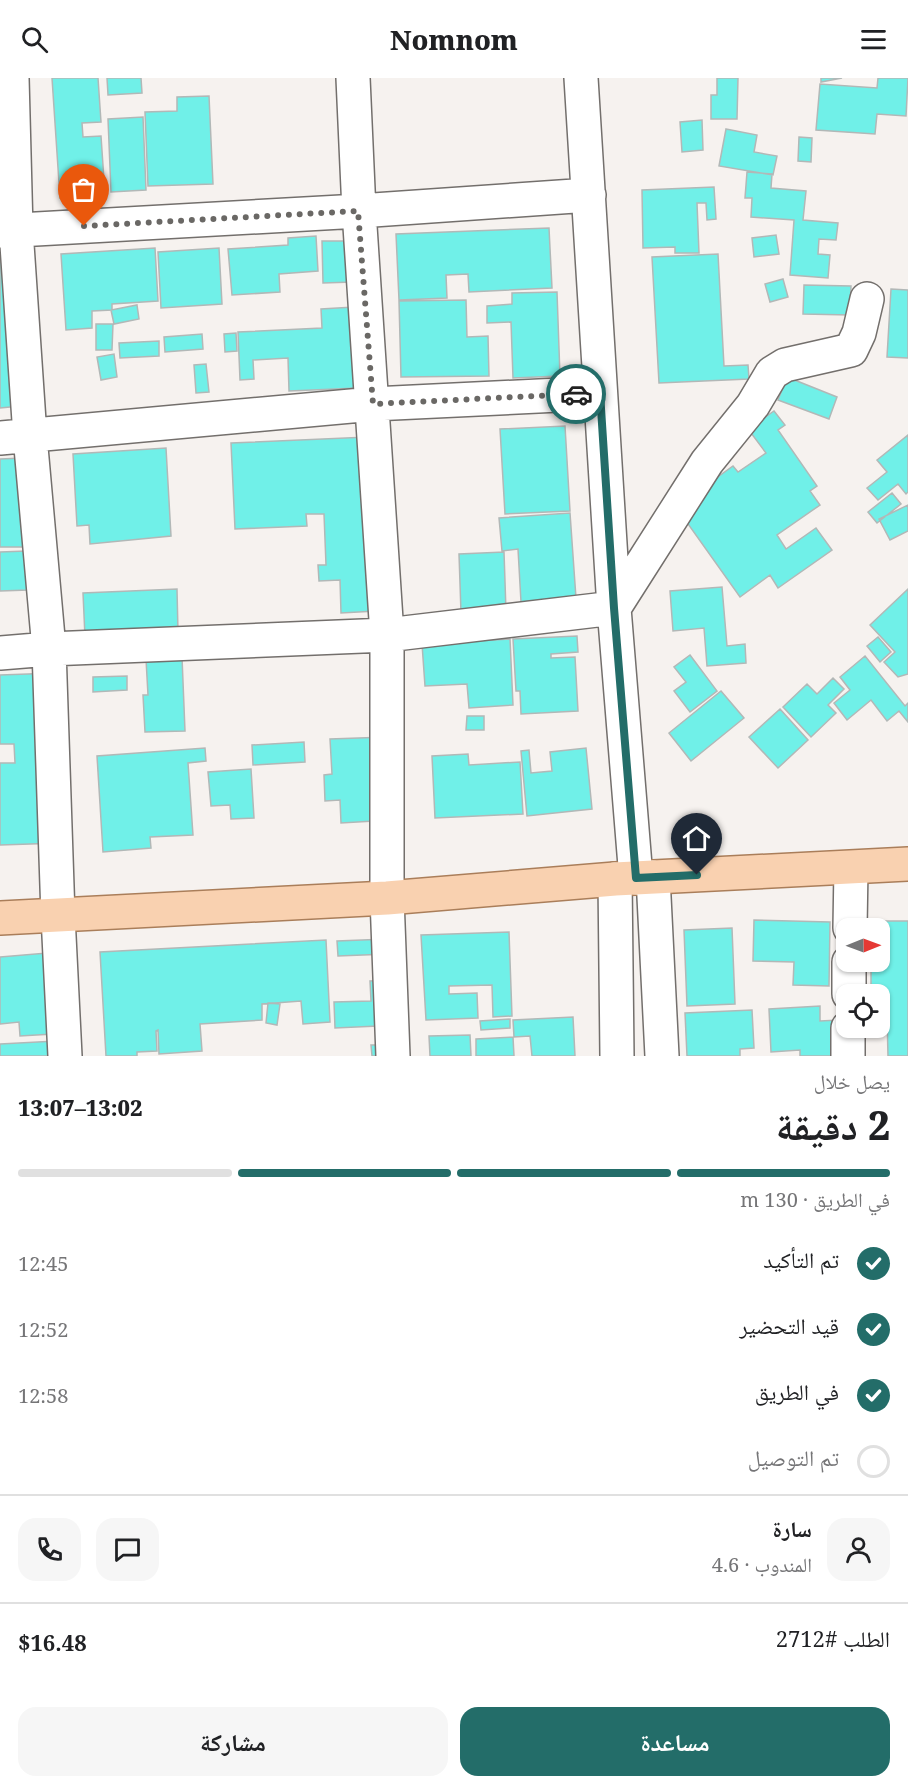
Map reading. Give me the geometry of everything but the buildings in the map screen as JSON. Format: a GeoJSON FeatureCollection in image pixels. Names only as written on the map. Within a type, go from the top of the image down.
{"type":"FeatureCollection","features":[{"type":"Feature","properties":{"kind":"main road"},"geometry":{"type":"LineString","coordinates":[[0,918],[387,898],[634,878],[908,864]]}},
{"type":"Feature","properties":{"kind":"street"},"geometry":{"type":"LineString","coordinates":[[12,78],[8,230],[15,437],[49,648],[65,1056]]}},
{"type":"Feature","properties":{"kind":"street"},"geometry":{"type":"LineString","coordinates":[[353,78],[358,211],[373,404],[387,636],[387,898],[393,1056]]}},
{"type":"Feature","properties":{"kind":"street"},"geometry":{"type":"LineString","coordinates":[[581,78],[614,608],[634,878],[662,1056]]}},
{"type":"Feature","properties":{"kind":"street"},"geometry":{"type":"LineString","coordinates":[[8,230],[358,211],[589,195]]}},
{"type":"Feature","properties":{"kind":"street"},"geometry":{"type":"LineString","coordinates":[[614,608],[706,462],[753,405],[772,373],[785,365],[851,350],[859,333],[867,299]]}},
{"type":"Feature","properties":{"kind":"street"},"geometry":{"type":"LineString","coordinates":[[15,437],[373,404],[600,393]]}},
{"type":"Feature","properties":{"kind":"street"},"geometry":{"type":"LineString","coordinates":[[0,653],[49,648],[387,636],[614,608]]}},
{"type":"Feature","properties":{"kind":"street"},"geometry":{"type":"LineString","coordinates":[[850,918],[851,868]]}},
{"type":"Feature","properties":{"kind":"street"},"geometry":{"type":"LineString","coordinates":[[617,1056],[634,878]]}},
{"type":"Feature","properties":{"kind":"street"},"geometry":{"type":"LineString","coordinates":[[848,1038],[848,1056]]}},
{"type":"Feature","properties":{"kind":"way so far"},"geometry":{"type":"LineString","coordinates":[[84,226],[358,211],[373,404],[576,394]]}},
{"type":"Feature","properties":{"kind":"route"},"geometry":{"type":"LineString","coordinates":[[576,394],[600,393],[614,608],[636,878],[697,875]]}}]}
